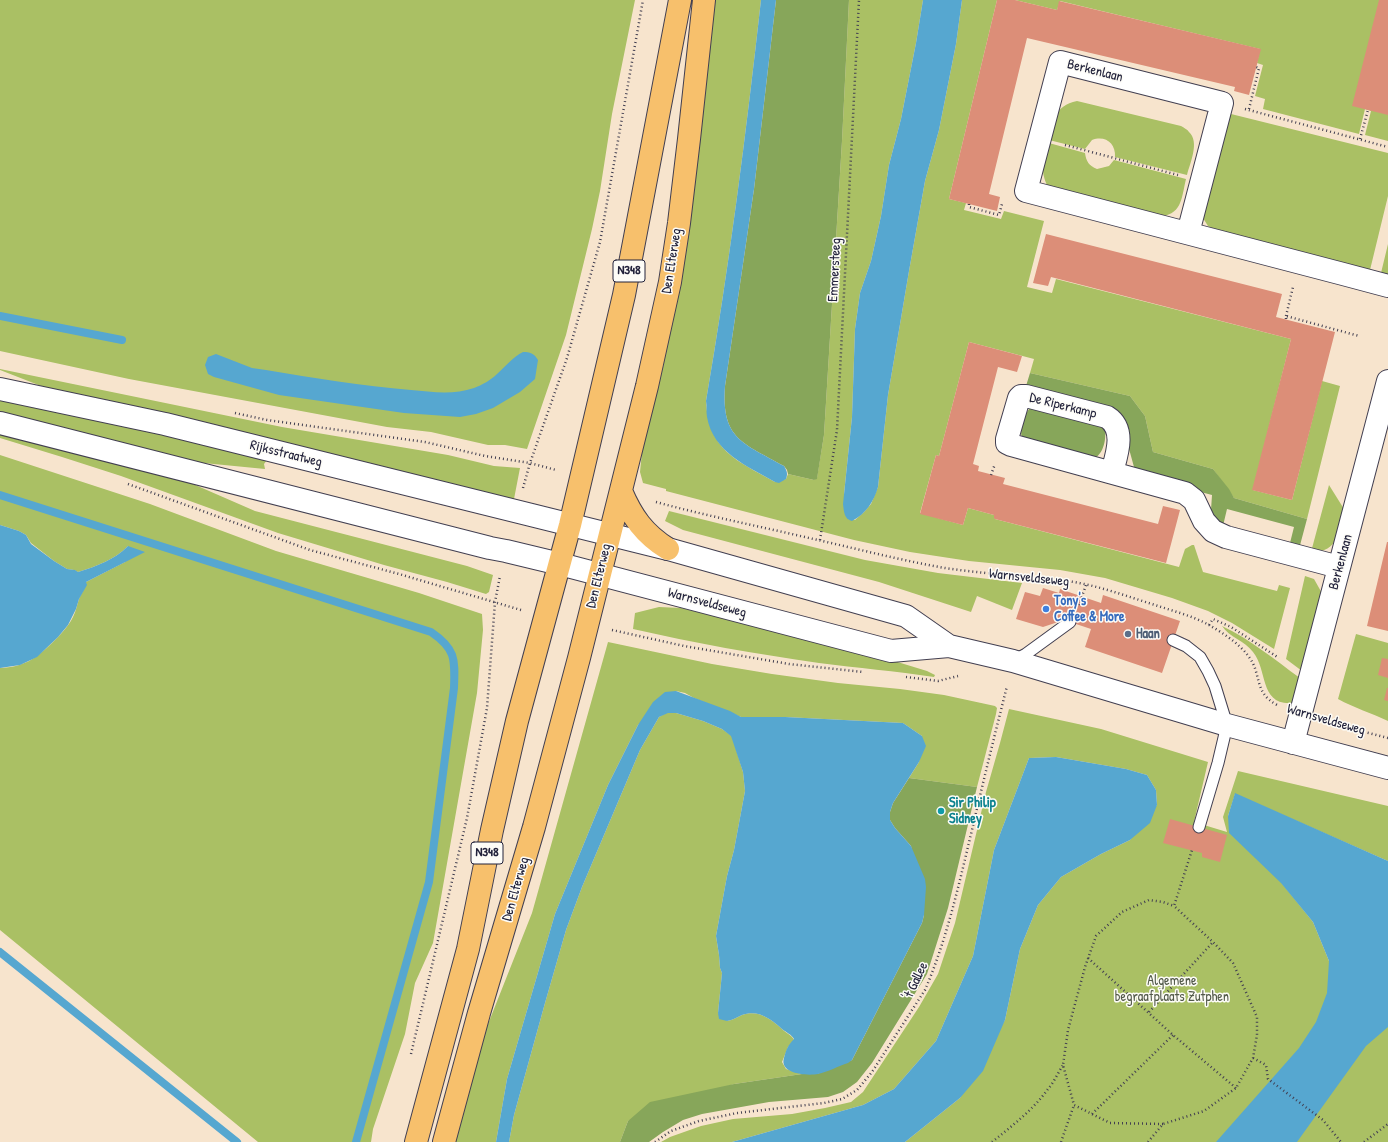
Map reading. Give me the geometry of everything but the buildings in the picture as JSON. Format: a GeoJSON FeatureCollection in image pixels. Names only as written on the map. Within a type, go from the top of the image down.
{"type":"FeatureCollection","features":[{"type":"Feature","properties":{"kind":"main road","name":"N348"},"geometry":{"type":"LineString","coordinates":[[416,1142],[468,948],[492,830],[517,721],[570,525],[624,295],[680,0]]}},
{"type":"Feature","properties":{"kind":"main road","name":"Den Elterweg"},"geometry":{"type":"LineString","coordinates":[[444,1142],[479,1013],[534,827],[600,575],[647,386],[670,282],[689,139],[704,0]]}},
{"type":"Feature","properties":{"kind":"main road"},"geometry":{"type":"LineString","coordinates":[[621,491],[635,519],[656,541],[668,549]]}},
{"type":"Feature","properties":{"kind":"street","name":"Berkenlaan"},"geometry":{"type":"LineString","coordinates":[[1222,102],[1060,62],[1026,191],[1388,286]]}},
{"type":"Feature","properties":{"kind":"street"},"geometry":{"type":"LineString","coordinates":[[1188,233],[1222,102]]}},
{"type":"Feature","properties":{"kind":"street","name":"Berkenlaan"},"geometry":{"type":"LineString","coordinates":[[1293,743],[1388,381]]}},
{"type":"Feature","properties":{"kind":"street","name":"Rijksstraatweg"},"geometry":{"type":"LineString","coordinates":[[0,389],[165,424],[570,525]]}},
{"type":"Feature","properties":{"kind":"street","name":"De Riperkamp"},"geometry":{"type":"LineString","coordinates":[[1112,472],[1119,446],[1117,427],[1113,421],[1107,417],[1026,396],[1021,396],[1019,398],[1007,439],[1009,444],[1185,493],[1194,500],[1204,521],[1213,531],[1226,537],[1339,567]]}},
{"type":"Feature","properties":{"kind":"street"},"geometry":{"type":"LineString","coordinates":[[0,423],[490,548],[560,564]]}},
{"type":"Feature","properties":{"kind":"street","name":"Warnsveldseweg"},"geometry":{"type":"LineString","coordinates":[[570,525],[668,549],[906,616],[949,646]]}},
{"type":"Feature","properties":{"kind":"street","name":"Warnsveldseweg"},"geometry":{"type":"LineString","coordinates":[[560,564],[891,651],[949,646],[1013,661],[1227,725],[1388,768]]}},
{"type":"Feature","properties":{"kind":"lane"},"geometry":{"type":"LineString","coordinates":[[1013,661],[1026,654],[1070,622]]}},
{"type":"Feature","properties":{"kind":"lane"},"geometry":{"type":"LineString","coordinates":[[1173,640],[1186,646],[1200,657],[1215,686],[1227,725],[1218,763],[1199,827]]}},
{"type":"Feature","properties":{"kind":"path"},"geometry":{"type":"LineString","coordinates":[[543,425],[567,358],[600,242],[643,0]]}},
{"type":"Feature","properties":{"kind":"path","name":"Emmersteeg"},"geometry":{"type":"LineString","coordinates":[[820,540],[837,430],[859,0]]}},
{"type":"Feature","properties":{"kind":"path"},"geometry":{"type":"LineString","coordinates":[[1248,109],[1259,68],[1256,67]]}},
{"type":"Feature","properties":{"kind":"path"},"geometry":{"type":"LineString","coordinates":[[1222,102],[1388,147]]}},
{"type":"Feature","properties":{"kind":"path"},"geometry":{"type":"LineString","coordinates":[[1360,139],[1368,110]]}},
{"type":"Feature","properties":{"kind":"path"},"geometry":{"type":"LineString","coordinates":[[1040,139],[1202,181]]}},
{"type":"Feature","properties":{"kind":"path"},"geometry":{"type":"LineString","coordinates":[[970,204],[969,207],[999,215],[1002,204]]}},
{"type":"Feature","properties":{"kind":"path"},"geometry":{"type":"LineString","coordinates":[[1293,286],[1286,318],[1359,336]]}},
{"type":"Feature","properties":{"kind":"path","name":"Rijksstraatweg"},"geometry":{"type":"LineString","coordinates":[[229,412],[267,420],[424,442],[485,456],[530,463]]}},
{"type":"Feature","properties":{"kind":"path"},"geometry":{"type":"LineString","coordinates":[[148,490],[310,550],[495,602]]}},
{"type":"Feature","properties":{"kind":"path","name":"Warnsveldseweg"},"geometry":{"type":"LineString","coordinates":[[694,511],[863,551],[944,568],[1067,581],[1112,591],[1154,604],[1209,625],[1241,648],[1250,657],[1259,686],[1264,695],[1273,703],[1300,716],[1388,738]]}},
{"type":"Feature","properties":{"kind":"path"},"geometry":{"type":"LineString","coordinates":[[1081,600],[1086,585]]}},
{"type":"Feature","properties":{"kind":"path"},"geometry":{"type":"LineString","coordinates":[[1209,625],[1213,618],[1231,627],[1279,658]]}},
{"type":"Feature","properties":{"kind":"path"},"geometry":{"type":"LineString","coordinates":[[411,1056],[466,818],[487,708],[492,635]]}},
{"type":"Feature","properties":{"kind":"path"},"geometry":{"type":"LineString","coordinates":[[657,640],[789,664],[870,673]]}},
{"type":"Feature","properties":{"kind":"path","name":"'t Gallee"},"geometry":{"type":"LineString","coordinates":[[655,1142],[671,1131],[699,1121],[737,1113],[824,1103],[842,1099],[857,1090],[872,1072],[925,990],[932,976],[961,876],[1013,661]]}},
{"type":"Feature","properties":{"kind":"path"},"geometry":{"type":"LineString","coordinates":[[1174,906],[1192,850]]}},
{"type":"Feature","properties":{"kind":"path"},"geometry":{"type":"LineString","coordinates":[[992,1142],[1034,1106],[1049,1089],[1063,1065],[1068,1030],[1088,958],[1096,936],[1122,912],[1149,900],[1163,902],[1174,906],[1213,942],[1233,963],[1257,1017],[1257,1035],[1253,1058],[1236,1088],[1204,1111],[1164,1124],[1110,1123],[1074,1105]]}},
{"type":"Feature","properties":{"kind":"path"},"geometry":{"type":"LineString","coordinates":[[1148,1012],[1213,942]]}},
{"type":"Feature","properties":{"kind":"path"},"geometry":{"type":"LineString","coordinates":[[1088,958],[1173,1035],[1236,1088]]}},
{"type":"Feature","properties":{"kind":"path"},"geometry":{"type":"LineString","coordinates":[[1092,1114],[1173,1035]]}},
{"type":"Feature","properties":{"kind":"path"},"geometry":{"type":"LineString","coordinates":[[1253,1058],[1266,1066],[1268,1079],[1322,1120],[1341,1142]]}},
{"type":"Feature","properties":{"kind":"path"},"geometry":{"type":"LineString","coordinates":[[1061,1142],[1074,1105],[1063,1065]]}},
{"type":"Feature","properties":{"kind":"path"},"geometry":{"type":"LineString","coordinates":[[1148,1142],[1164,1124]]}},
{"type":"Feature","properties":{"kind":"path"},"geometry":{"type":"LineString","coordinates":[[1364,1142],[1388,1124]]}},
{"type":"Feature","properties":{"kind":"green space"},"geometry":{"type":"Polygon","coordinates":[[[0,0],[635,0],[612,114],[600,191],[592,229],[566,335],[527,449],[505,445],[488,445],[431,432],[387,427],[129,379],[0,351],[0,0]]]}},
{"type":"Feature","properties":{"kind":"green space"},"geometry":{"type":"Polygon","coordinates":[[[713,0],[761,0],[736,201],[706,401],[708,418],[719,443],[737,460],[775,482],[786,479],[788,474],[814,480],[817,478],[824,435],[849,0],[923,0],[901,119],[889,165],[881,216],[871,261],[860,293],[855,329],[852,417],[844,494],[849,520],[855,520],[871,504],[878,487],[888,395],[925,181],[939,130],[956,44],[962,0],[997,0],[949,199],[966,203],[964,210],[1001,219],[1004,211],[1044,221],[1027,287],[1052,293],[1056,279],[1291,339],[1253,490],[1292,500],[1322,381],[1340,386],[1307,519],[1234,498],[1213,469],[1153,452],[1145,416],[1130,396],[1030,373],[1034,359],[969,342],[939,456],[936,455],[920,513],[963,525],[968,508],[994,515],[995,519],[1179,567],[1185,549],[1194,545],[1203,572],[1277,591],[1279,585],[1290,588],[1274,649],[1232,623],[1208,611],[1172,598],[1105,578],[1060,570],[969,561],[910,552],[854,540],[666,491],[666,489],[643,483],[640,472],[642,452],[663,367],[684,255],[713,0]]]}},
{"type":"Feature","properties":{"kind":"green space"},"geometry":{"type":"Polygon","coordinates":[[[776,0],[849,0],[824,435],[817,479],[814,480],[788,474],[784,466],[746,445],[731,429],[727,418],[725,404],[725,386],[754,189],[776,0]]]}},
{"type":"Feature","properties":{"kind":"green space"},"geometry":{"type":"Polygon","coordinates":[[[1015,0],[1388,0],[1388,141],[1365,135],[1371,111],[1365,109],[1359,134],[1263,109],[1265,99],[1255,96],[1263,65],[1257,63],[1260,49],[1060,1],[1057,10],[1015,0]]]}},
{"type":"Feature","properties":{"kind":"green space"},"geometry":{"type":"Polygon","coordinates":[[[1077,101],[1181,126],[1188,131],[1194,141],[1192,159],[1187,175],[1115,157],[1112,144],[1105,139],[1092,140],[1085,149],[1049,140],[1054,120],[1059,110],[1069,103],[1077,101]]]}},
{"type":"Feature","properties":{"kind":"green space"},"geometry":{"type":"Polygon","coordinates":[[[1227,113],[1388,153],[1388,196],[1370,270],[1217,231],[1208,226],[1203,218],[1227,113]]]}},
{"type":"Feature","properties":{"kind":"green space"},"geometry":{"type":"Polygon","coordinates":[[[1049,143],[1085,153],[1088,163],[1097,169],[1109,166],[1114,160],[1186,179],[1179,205],[1176,210],[1171,213],[1165,216],[1157,217],[1048,187],[1045,181],[1043,165],[1049,143]]]}},
{"type":"Feature","properties":{"kind":"green space"},"geometry":{"type":"Polygon","coordinates":[[[1388,244],[1388,274],[1381,273],[1388,244]]]}},
{"type":"Feature","properties":{"kind":"green space"},"geometry":{"type":"Polygon","coordinates":[[[0,369],[282,427],[448,455],[494,466],[520,468],[514,499],[59,393],[0,369]]]}},
{"type":"Feature","properties":{"kind":"green space"},"geometry":{"type":"Polygon","coordinates":[[[1030,373],[1130,396],[1145,416],[1153,452],[1213,469],[1229,489],[1234,498],[1307,519],[1299,549],[1289,547],[1294,527],[1227,509],[1222,530],[1210,525],[1212,495],[1148,478],[1138,473],[1134,467],[1123,427],[1026,386],[1030,373]]]}},
{"type":"Feature","properties":{"kind":"green space"},"geometry":{"type":"Polygon","coordinates":[[[0,396],[64,410],[267,460],[264,464],[265,469],[173,460],[0,414],[0,396]]]}},
{"type":"Feature","properties":{"kind":"green space"},"geometry":{"type":"Polygon","coordinates":[[[1031,407],[1104,425],[1105,438],[1101,452],[1095,458],[1022,438],[1021,430],[1023,421],[1026,413],[1031,407]]]}},
{"type":"Feature","properties":{"kind":"green space"},"geometry":{"type":"Polygon","coordinates":[[[0,431],[170,474],[255,511],[467,566],[493,575],[489,592],[486,594],[278,533],[121,476],[0,438],[0,431]]]}},
{"type":"Feature","properties":{"kind":"green space"},"geometry":{"type":"Polygon","coordinates":[[[0,455],[150,504],[276,551],[419,593],[482,614],[483,630],[477,693],[433,943],[415,983],[405,1034],[373,1129],[371,1142],[258,1142],[0,930],[0,668],[23,664],[40,654],[52,643],[64,631],[71,621],[86,582],[125,562],[128,546],[111,559],[78,572],[67,569],[54,561],[31,543],[26,535],[19,531],[0,525],[0,455]]]}},
{"type":"Feature","properties":{"kind":"green space"},"geometry":{"type":"Polygon","coordinates":[[[1329,485],[1344,509],[1339,532],[1333,544],[1328,548],[1311,552],[1329,485]]]}},
{"type":"Feature","properties":{"kind":"green space"},"geometry":{"type":"Polygon","coordinates":[[[669,511],[865,560],[938,573],[1022,583],[1012,610],[977,596],[971,612],[879,582],[683,530],[665,521],[669,511]]]}},
{"type":"Feature","properties":{"kind":"green space"},"geometry":{"type":"Polygon","coordinates":[[[1305,576],[1314,579],[1323,595],[1302,671],[1286,659],[1305,576]]]}},
{"type":"Feature","properties":{"kind":"green space"},"geometry":{"type":"Polygon","coordinates":[[[659,607],[681,608],[881,657],[927,671],[935,675],[934,677],[795,660],[702,644],[633,629],[635,613],[659,607]]]}},
{"type":"Feature","properties":{"kind":"green space"},"geometry":{"type":"Polygon","coordinates":[[[1222,626],[1252,643],[1300,678],[1293,703],[1282,702],[1275,699],[1269,693],[1258,659],[1250,648],[1225,630],[1222,626]]]}},
{"type":"Feature","properties":{"kind":"green space"},"geometry":{"type":"Polygon","coordinates":[[[1356,634],[1388,643],[1388,721],[1338,699],[1356,634]]]}},
{"type":"Feature","properties":{"kind":"green space"},"geometry":{"type":"Polygon","coordinates":[[[608,642],[712,664],[772,674],[944,695],[995,706],[997,708],[996,714],[977,787],[909,778],[919,762],[922,736],[903,723],[785,717],[741,717],[685,693],[676,691],[638,725],[608,785],[555,914],[507,1079],[496,1142],[453,1142],[471,1067],[532,913],[608,642]]]}},
{"type":"Feature","properties":{"kind":"green space","name":"Algemene begraafplaats Zutphen"},"geometry":{"type":"Polygon","coordinates":[[[1009,709],[1101,729],[1208,762],[1194,822],[1227,832],[1223,817],[1238,771],[1388,806],[1388,861],[1235,794],[1228,816],[1313,922],[1329,961],[1388,990],[1388,1142],[905,1142],[960,1098],[1005,1020],[1020,949],[1038,905],[1061,877],[1101,854],[1130,840],[1157,805],[1156,790],[1147,775],[1126,769],[1056,757],[1029,758],[994,850],[973,956],[936,1041],[894,1089],[863,1105],[732,1142],[661,1142],[670,1137],[701,1126],[733,1119],[792,1114],[851,1102],[863,1092],[919,1007],[938,974],[955,923],[986,792],[1009,709]]]}},
{"type":"Feature","properties":{"kind":"green space"},"geometry":{"type":"Polygon","coordinates":[[[668,712],[703,721],[722,729],[732,736],[743,772],[745,791],[716,936],[722,973],[718,1013],[727,1021],[748,1013],[753,1013],[764,1016],[773,1022],[794,1040],[788,1047],[782,1062],[786,1069],[802,1074],[734,1084],[628,1121],[620,1142],[509,1142],[514,1115],[566,930],[582,887],[640,750],[659,717],[668,712]]]}},
{"type":"Feature","properties":{"kind":"green space"},"geometry":{"type":"Polygon","coordinates":[[[909,778],[977,787],[948,908],[927,974],[872,1063],[857,1082],[843,1092],[828,1097],[769,1102],[702,1114],[683,1120],[649,1142],[620,1142],[628,1121],[650,1102],[734,1084],[802,1074],[817,1074],[852,1060],[922,923],[924,915],[911,846],[890,820],[890,812],[893,803],[909,778]]]}},
{"type":"Feature","properties":{"kind":"water"},"geometry":{"type":"Polygon","coordinates":[[[761,0],[776,0],[754,189],[725,386],[725,404],[727,418],[731,429],[738,437],[746,445],[784,466],[787,472],[787,477],[779,483],[743,464],[724,449],[716,440],[710,429],[707,417],[706,401],[736,201],[761,0]]]}},
{"type":"Feature","properties":{"kind":"water"},"geometry":{"type":"Polygon","coordinates":[[[923,0],[962,0],[956,44],[939,130],[925,181],[909,271],[888,395],[878,487],[869,507],[852,521],[847,519],[843,504],[852,417],[855,329],[860,293],[871,261],[881,216],[889,165],[901,119],[923,0]]]}},
{"type":"Feature","properties":{"kind":"water"},"geometry":{"type":"Polygon","coordinates":[[[523,352],[532,353],[538,360],[535,379],[520,392],[493,408],[476,414],[460,417],[404,413],[279,395],[214,377],[208,374],[205,365],[208,357],[216,354],[252,368],[338,382],[427,392],[459,392],[483,384],[492,378],[512,359],[523,352]]]}},
{"type":"Feature","properties":{"kind":"water"},"geometry":{"type":"Polygon","coordinates":[[[0,525],[19,531],[26,535],[31,544],[54,561],[67,569],[78,572],[111,559],[128,546],[145,552],[86,582],[87,585],[79,599],[68,625],[37,657],[20,665],[0,668],[0,525]]]}},
{"type":"Feature","properties":{"kind":"water"},"geometry":{"type":"Polygon","coordinates":[[[676,691],[730,711],[741,717],[785,717],[903,723],[922,736],[926,746],[919,762],[893,803],[890,812],[890,820],[911,846],[925,879],[926,887],[922,923],[852,1060],[848,1063],[818,1074],[807,1075],[795,1073],[786,1068],[784,1063],[786,1050],[794,1039],[773,1022],[764,1016],[753,1013],[748,1013],[727,1021],[719,1019],[718,1013],[722,973],[716,936],[745,791],[743,772],[731,736],[722,729],[703,721],[676,713],[668,713],[659,717],[640,750],[582,887],[566,930],[514,1115],[509,1142],[496,1142],[507,1079],[555,914],[608,785],[638,725],[653,702],[665,692],[676,691]]]}},
{"type":"Feature","properties":{"kind":"water"},"geometry":{"type":"Polygon","coordinates":[[[1056,757],[1126,769],[1147,775],[1156,790],[1157,805],[1150,823],[1130,840],[1101,854],[1061,877],[1038,905],[1020,949],[1005,1020],[983,1071],[960,1098],[905,1142],[732,1142],[863,1105],[894,1089],[936,1041],[973,956],[994,850],[1029,758],[1056,757]]]}},
{"type":"Feature","properties":{"kind":"water"},"geometry":{"type":"Polygon","coordinates":[[[1235,793],[1388,861],[1388,1027],[1366,1046],[1297,1142],[1216,1142],[1299,1048],[1316,1022],[1327,993],[1329,961],[1313,922],[1281,883],[1229,833],[1228,816],[1235,793]]]}},
{"type":"Feature","properties":{"kind":"waterway"},"geometry":{"type":"LineString","coordinates":[[0,316],[122,340]]}},
{"type":"Feature","properties":{"kind":"waterway"},"geometry":{"type":"LineString","coordinates":[[0,495],[431,632],[450,650],[454,662],[454,688],[429,882],[356,1142]]}},
{"type":"Feature","properties":{"kind":"waterway"},"geometry":{"type":"LineString","coordinates":[[0,952],[237,1142]]}},
{"type":"Feature","properties":{"kind":"place","name":"Tony's Coffee & More"},"geometry":{"type":"Point","coordinates":[1046,609]}},
{"type":"Feature","properties":{"kind":"place","name":"Haan"},"geometry":{"type":"Point","coordinates":[1128,634]}},
{"type":"Feature","properties":{"kind":"place","name":"Sir Philip Sidney"},"geometry":{"type":"Point","coordinates":[941,811]}}]}
